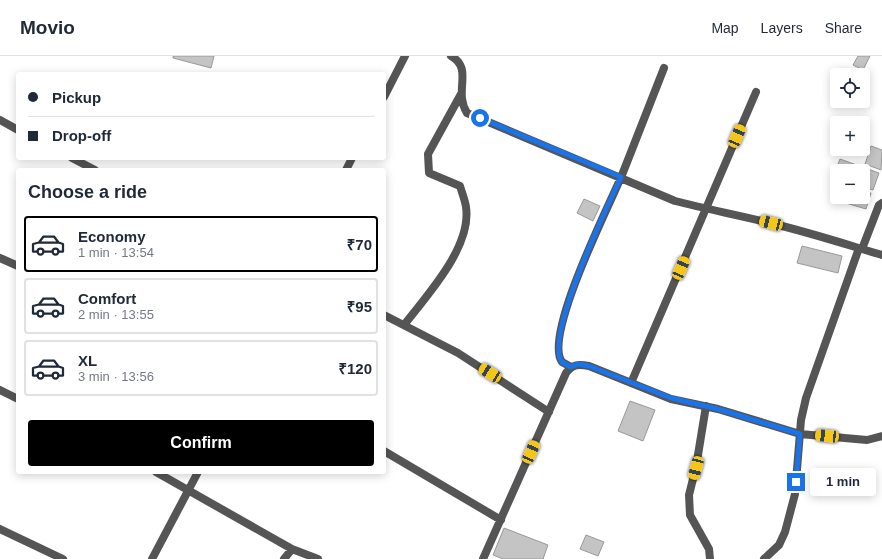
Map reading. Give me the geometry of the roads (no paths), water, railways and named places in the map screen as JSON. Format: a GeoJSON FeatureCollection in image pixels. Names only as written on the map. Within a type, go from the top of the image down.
{"type":"FeatureCollection","features":[{"type":"Feature","properties":{"kind":"street"},"geometry":{"type":"LineString","coordinates":[[386,93],[406,56]]}},
{"type":"Feature","properties":{"kind":"street"},"geometry":{"type":"LineString","coordinates":[[451,56],[459,60],[462,68],[462,105],[467,113],[675,201],[706,210],[726,212],[764,221],[882,255]]}},
{"type":"Feature","properties":{"kind":"street"},"geometry":{"type":"LineString","coordinates":[[571,367],[562,362],[559,358],[558,351],[560,331],[570,295],[601,219],[621,177],[664,68]]}},
{"type":"Feature","properties":{"kind":"street"},"geometry":{"type":"LineString","coordinates":[[631,383],[756,92]]}},
{"type":"Feature","properties":{"kind":"street"},"geometry":{"type":"LineString","coordinates":[[404,325],[458,249],[465,228],[466,208],[460,186],[429,173],[428,165],[428,154],[461,94]]}},
{"type":"Feature","properties":{"kind":"street"},"geometry":{"type":"LineString","coordinates":[[0,120],[16,129]]}},
{"type":"Feature","properties":{"kind":"street"},"geometry":{"type":"LineString","coordinates":[[76,160],[91,168]]}},
{"type":"Feature","properties":{"kind":"street"},"geometry":{"type":"LineString","coordinates":[[764,559],[779,545],[785,532],[795,494],[801,420],[806,398],[860,248],[882,203]]}},
{"type":"Feature","properties":{"kind":"street"},"geometry":{"type":"LineString","coordinates":[[0,258],[16,265]]}},
{"type":"Feature","properties":{"kind":"street"},"geometry":{"type":"LineString","coordinates":[[386,316],[458,353],[549,412]]}},
{"type":"Feature","properties":{"kind":"street"},"geometry":{"type":"LineString","coordinates":[[483,559],[566,373],[571,367],[578,364],[589,366],[671,398],[706,406],[800,434],[867,440],[882,436]]}},
{"type":"Feature","properties":{"kind":"street"},"geometry":{"type":"LineString","coordinates":[[0,390],[16,398]]}},
{"type":"Feature","properties":{"kind":"street"},"geometry":{"type":"LineString","coordinates":[[706,406],[696,468],[689,494],[690,515],[708,549],[710,559]]}},
{"type":"Feature","properties":{"kind":"street"},"geometry":{"type":"LineString","coordinates":[[386,452],[501,520]]}},
{"type":"Feature","properties":{"kind":"street"},"geometry":{"type":"LineString","coordinates":[[160,474],[292,550],[318,559]]}},
{"type":"Feature","properties":{"kind":"street"},"geometry":{"type":"LineString","coordinates":[[152,559],[197,474]]}},
{"type":"Feature","properties":{"kind":"street"},"geometry":{"type":"LineString","coordinates":[[0,529],[63,559]]}},
{"type":"Feature","properties":{"kind":"street"},"geometry":{"type":"LineString","coordinates":[[284,559],[292,550]]}}]}
